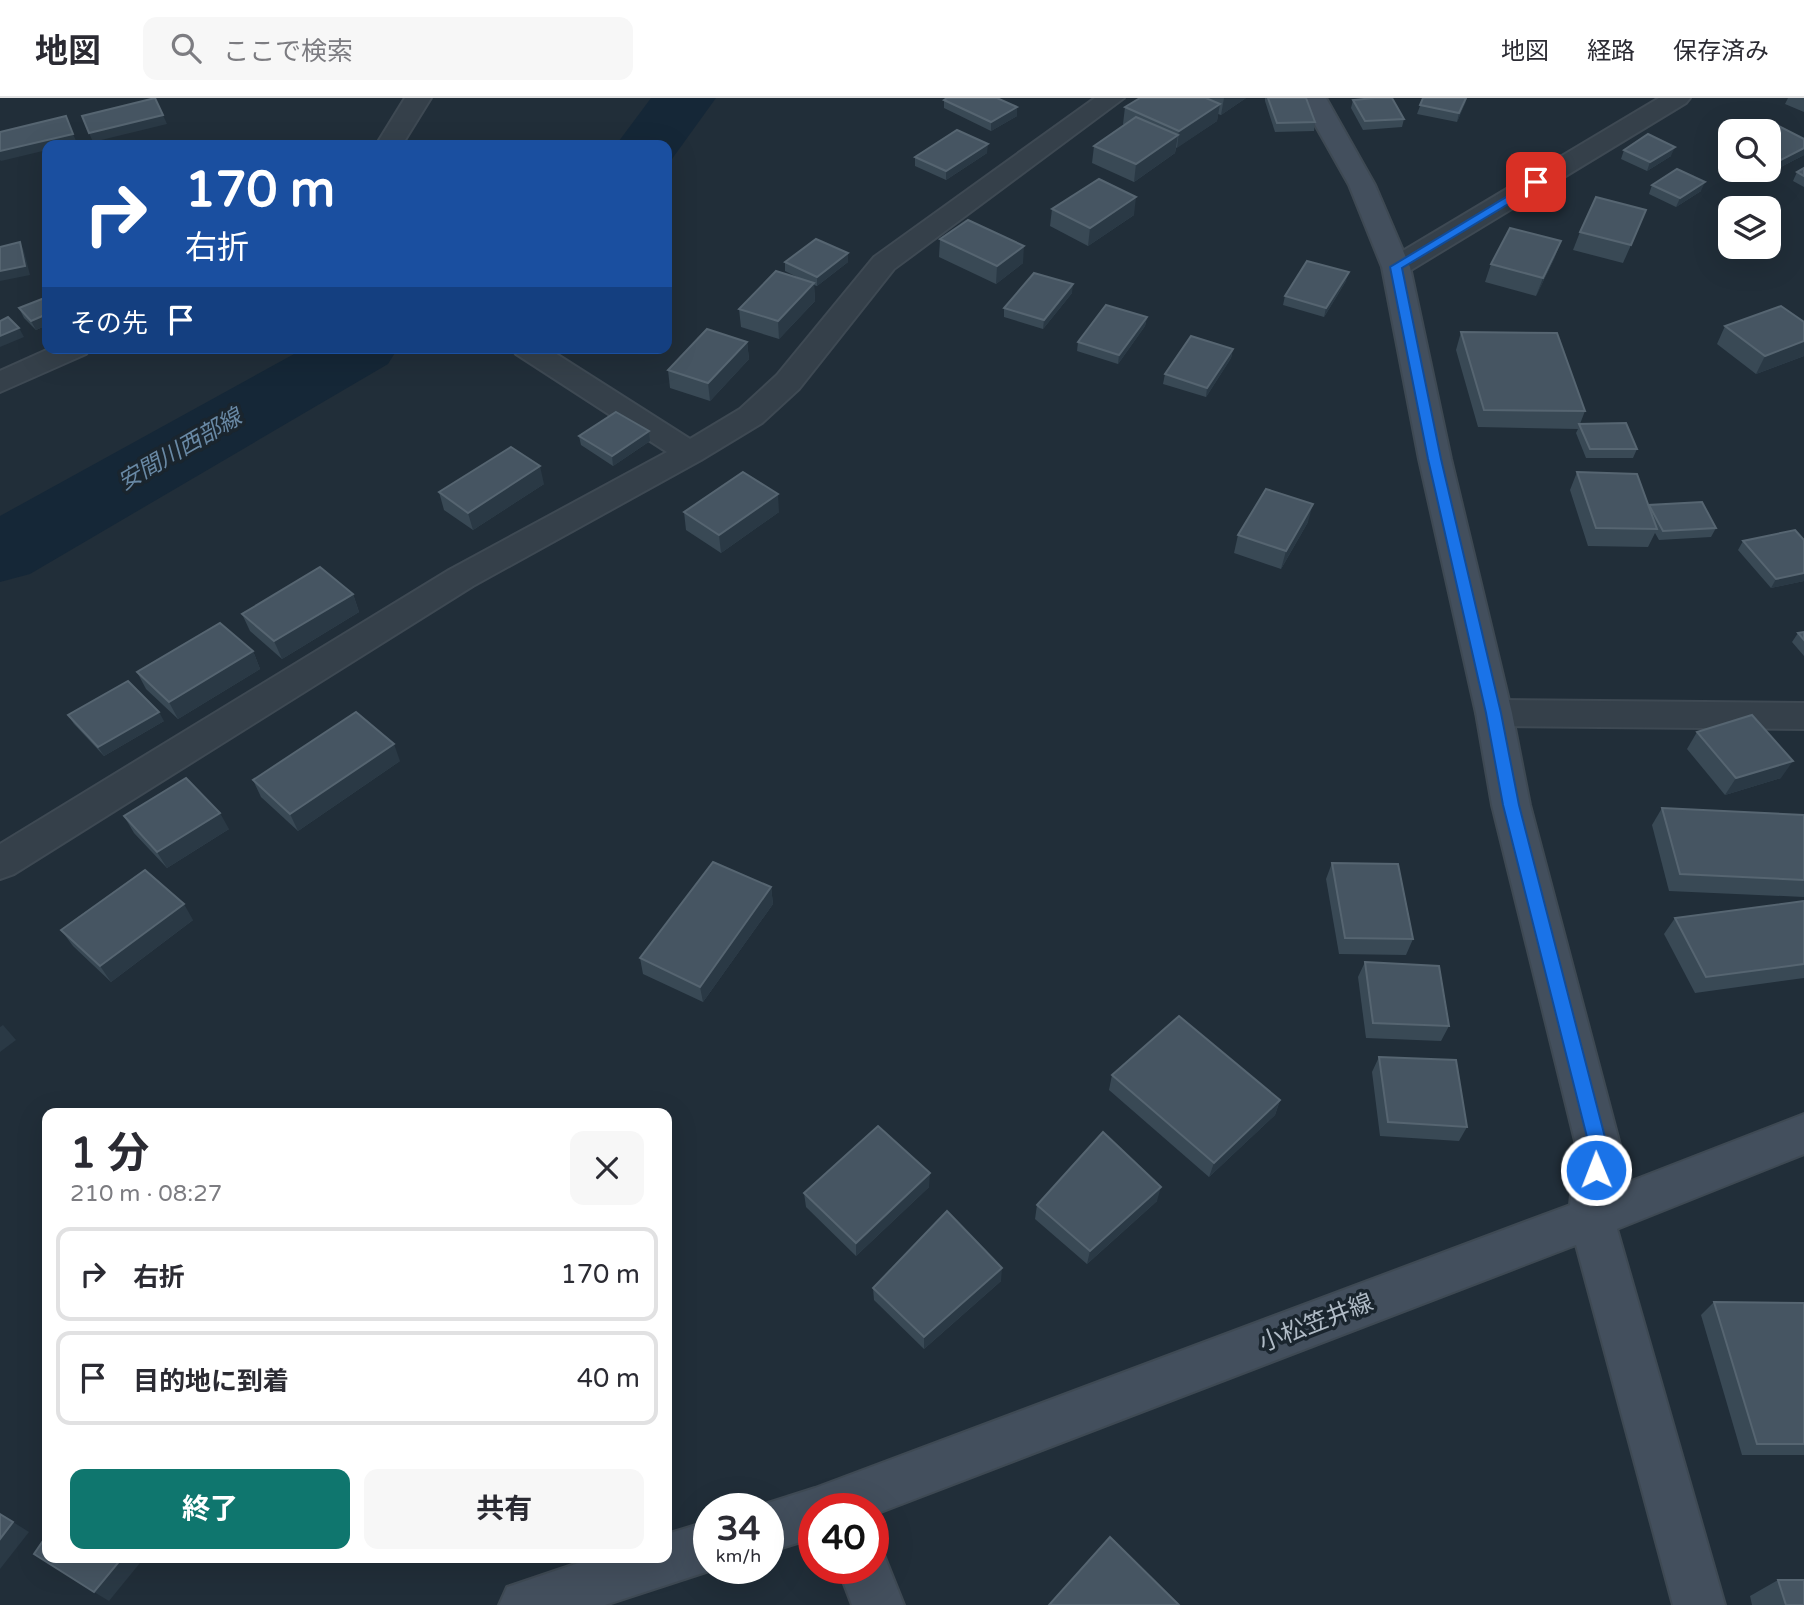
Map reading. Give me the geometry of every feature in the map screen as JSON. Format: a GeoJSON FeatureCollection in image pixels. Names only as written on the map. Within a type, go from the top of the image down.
{"type":"FeatureCollection","features":[{"type":"Feature","properties":{"kind":"street"},"geometry":{"type":"LineString","coordinates":[[392,140],[418,98]]}},
{"type":"Feature","properties":{"kind":"street"},"geometry":{"type":"LineString","coordinates":[[0,863],[461,578],[690,453],[751,416],[788,382],[884,263],[1111,98]]}},
{"type":"Feature","properties":{"kind":"street"},"geometry":{"type":"LineString","coordinates":[[1313,98],[1362,185],[1396,267],[1435,459],[1494,713],[1511,805],[1598,1145],[1591,1218],[1699,1605]]}},
{"type":"Feature","properties":{"kind":"street"},"geometry":{"type":"LineString","coordinates":[[1396,267],[1676,98]]}},
{"type":"Feature","properties":{"kind":"street"},"geometry":{"type":"LineString","coordinates":[[0,383],[63,354]]}},
{"type":"Feature","properties":{"kind":"street"},"geometry":{"type":"LineString","coordinates":[[535,354],[690,453]]}},
{"type":"Feature","properties":{"kind":"street"},"geometry":{"type":"LineString","coordinates":[[1494,713],[1804,716]]}},
{"type":"Feature","properties":{"kind":"street","name":"小松笠井線"},"geometry":{"type":"LineString","coordinates":[[870,1493],[1804,1134]]}},
{"type":"Feature","properties":{"kind":"street"},"geometry":{"type":"LineString","coordinates":[[672,1558],[693,1551]]}},
{"type":"Feature","properties":{"kind":"street"},"geometry":{"type":"LineString","coordinates":[[524,1605],[656,1563]]}},
{"type":"Feature","properties":{"kind":"street"},"geometry":{"type":"LineString","coordinates":[[870,1584],[878,1605]]}},
{"type":"Feature","properties":{"kind":"building"},"geometry":{"type":"Polygon","coordinates":[[[155,98],[163,115],[89,133],[82,116],[155,98]]]}},
{"type":"Feature","properties":{"kind":"building"},"geometry":{"type":"Polygon","coordinates":[[[997,98],[1017,107],[991,122],[944,100],[997,98]]]}},
{"type":"Feature","properties":{"kind":"building"},"geometry":{"type":"Polygon","coordinates":[[[1140,98],[1206,98],[1220,104],[1179,131],[1125,107],[1140,98]]]}},
{"type":"Feature","properties":{"kind":"building"},"geometry":{"type":"Polygon","coordinates":[[[1268,98],[1306,98],[1315,122],[1277,123],[1268,98]]]}},
{"type":"Feature","properties":{"kind":"building"},"geometry":{"type":"Polygon","coordinates":[[[1392,98],[1404,119],[1365,121],[1353,100],[1392,98]]]}},
{"type":"Feature","properties":{"kind":"building"},"geometry":{"type":"Polygon","coordinates":[[[1423,98],[1466,98],[1459,113],[1420,105],[1423,98]]]}},
{"type":"Feature","properties":{"kind":"building"},"geometry":{"type":"Polygon","coordinates":[[[66,116],[73,134],[0,151],[0,132],[66,116]]]}},
{"type":"Feature","properties":{"kind":"building"},"geometry":{"type":"Polygon","coordinates":[[[1136,117],[1178,135],[1136,164],[1094,146],[1136,117]]]}},
{"type":"Feature","properties":{"kind":"building"},"geometry":{"type":"Polygon","coordinates":[[[1781,127],[1804,139],[1804,148],[1781,160],[1781,127]]]}},
{"type":"Feature","properties":{"kind":"building"},"geometry":{"type":"Polygon","coordinates":[[[957,130],[988,144],[946,171],[915,157],[957,130]]]}},
{"type":"Feature","properties":{"kind":"building"},"geometry":{"type":"Polygon","coordinates":[[[1648,134],[1675,147],[1650,162],[1624,150],[1648,134]]]}},
{"type":"Feature","properties":{"kind":"building"},"geometry":{"type":"Polygon","coordinates":[[[1677,169],[1705,182],[1680,198],[1652,185],[1677,169]]]}},
{"type":"Feature","properties":{"kind":"building"},"geometry":{"type":"Polygon","coordinates":[[[1099,179],[1136,197],[1090,228],[1052,209],[1099,179]]]}},
{"type":"Feature","properties":{"kind":"building"},"geometry":{"type":"Polygon","coordinates":[[[1596,197],[1646,210],[1631,245],[1580,232],[1596,197]]]}},
{"type":"Feature","properties":{"kind":"building"},"geometry":{"type":"Polygon","coordinates":[[[968,220],[1024,246],[997,266],[940,239],[968,220]]]}},
{"type":"Feature","properties":{"kind":"building"},"geometry":{"type":"Polygon","coordinates":[[[1510,228],[1561,241],[1543,278],[1491,264],[1510,228]]]}},
{"type":"Feature","properties":{"kind":"building"},"geometry":{"type":"Polygon","coordinates":[[[816,239],[848,253],[817,277],[785,262],[816,239]]]}},
{"type":"Feature","properties":{"kind":"building"},"geometry":{"type":"Polygon","coordinates":[[[20,242],[25,266],[0,271],[0,247],[20,242]]]}},
{"type":"Feature","properties":{"kind":"building"},"geometry":{"type":"Polygon","coordinates":[[[1307,261],[1349,272],[1326,308],[1285,296],[1307,261]]]}},
{"type":"Feature","properties":{"kind":"building"},"geometry":{"type":"Polygon","coordinates":[[[776,271],[814,283],[778,321],[739,309],[776,271]]]}},
{"type":"Feature","properties":{"kind":"building"},"geometry":{"type":"Polygon","coordinates":[[[1034,273],[1073,284],[1044,320],[1004,308],[1034,273]]]}},
{"type":"Feature","properties":{"kind":"building"},"geometry":{"type":"Polygon","coordinates":[[[42,299],[42,316],[31,321],[19,308],[42,299]]]}},
{"type":"Feature","properties":{"kind":"building"},"geometry":{"type":"Polygon","coordinates":[[[1106,305],[1147,317],[1119,355],[1078,342],[1106,305]]]}},
{"type":"Feature","properties":{"kind":"building"},"geometry":{"type":"Polygon","coordinates":[[[1781,306],[1804,322],[1804,341],[1765,356],[1725,326],[1781,306]]]}},
{"type":"Feature","properties":{"kind":"building"},"geometry":{"type":"Polygon","coordinates":[[[8,317],[19,328],[0,336],[0,321],[8,317]]]}},
{"type":"Feature","properties":{"kind":"building"},"geometry":{"type":"Polygon","coordinates":[[[707,329],[747,342],[708,383],[668,370],[707,329]]]}},
{"type":"Feature","properties":{"kind":"building"},"geometry":{"type":"Polygon","coordinates":[[[1461,332],[1557,333],[1585,411],[1484,410],[1461,332]]]}},
{"type":"Feature","properties":{"kind":"building"},"geometry":{"type":"Polygon","coordinates":[[[1191,336],[1233,349],[1207,388],[1165,374],[1191,336]]]}},
{"type":"Feature","properties":{"kind":"building"},"geometry":{"type":"Polygon","coordinates":[[[616,412],[649,431],[612,456],[579,436],[616,412]]]}},
{"type":"Feature","properties":{"kind":"building"},"geometry":{"type":"Polygon","coordinates":[[[1626,423],[1637,449],[1590,449],[1579,424],[1626,423]]]}},
{"type":"Feature","properties":{"kind":"building"},"geometry":{"type":"Polygon","coordinates":[[[511,447],[540,466],[468,513],[439,492],[511,447]]]}},
{"type":"Feature","properties":{"kind":"building"},"geometry":{"type":"Polygon","coordinates":[[[743,472],[778,494],[719,535],[684,512],[743,472]]]}},
{"type":"Feature","properties":{"kind":"building"},"geometry":{"type":"Polygon","coordinates":[[[1577,472],[1637,474],[1657,529],[1596,528],[1577,472]]]}},
{"type":"Feature","properties":{"kind":"building"},"geometry":{"type":"Polygon","coordinates":[[[1266,489],[1313,504],[1286,551],[1238,535],[1266,489]]]}},
{"type":"Feature","properties":{"kind":"building"},"geometry":{"type":"Polygon","coordinates":[[[1702,502],[1716,528],[1663,531],[1649,505],[1702,502]]]}},
{"type":"Feature","properties":{"kind":"building"},"geometry":{"type":"Polygon","coordinates":[[[1795,530],[1804,540],[1804,573],[1776,579],[1743,541],[1795,530]]]}},
{"type":"Feature","properties":{"kind":"building"},"geometry":{"type":"Polygon","coordinates":[[[320,567],[353,594],[274,641],[242,614],[320,567]]]}},
{"type":"Feature","properties":{"kind":"building"},"geometry":{"type":"Polygon","coordinates":[[[220,623],[253,651],[169,702],[137,672],[220,623]]]}},
{"type":"Feature","properties":{"kind":"building"},"geometry":{"type":"Polygon","coordinates":[[[128,681],[159,712],[98,747],[68,715],[128,681]]]}},
{"type":"Feature","properties":{"kind":"building"},"geometry":{"type":"Polygon","coordinates":[[[356,712],[394,744],[290,814],[253,780],[356,712]]]}},
{"type":"Feature","properties":{"kind":"building"},"geometry":{"type":"Polygon","coordinates":[[[1752,715],[1793,761],[1736,778],[1697,732],[1752,715]]]}},
{"type":"Feature","properties":{"kind":"building"},"geometry":{"type":"Polygon","coordinates":[[[186,778],[220,813],[157,852],[124,816],[186,778]]]}},
{"type":"Feature","properties":{"kind":"building"},"geometry":{"type":"Polygon","coordinates":[[[1662,808],[1804,815],[1804,880],[1680,874],[1662,808]]]}},
{"type":"Feature","properties":{"kind":"building"},"geometry":{"type":"Polygon","coordinates":[[[713,862],[771,887],[700,987],[640,958],[713,862]]]}},
{"type":"Feature","properties":{"kind":"building"},"geometry":{"type":"Polygon","coordinates":[[[1332,863],[1398,864],[1413,939],[1345,938],[1332,863]]]}},
{"type":"Feature","properties":{"kind":"building"},"geometry":{"type":"Polygon","coordinates":[[[145,870],[184,904],[100,966],[61,930],[145,870]]]}},
{"type":"Feature","properties":{"kind":"building"},"geometry":{"type":"Polygon","coordinates":[[[1804,901],[1804,964],[1706,977],[1675,918],[1804,901]]]}},
{"type":"Feature","properties":{"kind":"building"},"geometry":{"type":"Polygon","coordinates":[[[1365,962],[1439,966],[1449,1026],[1373,1023],[1365,962]]]}},
{"type":"Feature","properties":{"kind":"building"},"geometry":{"type":"Polygon","coordinates":[[[1179,1016],[1280,1100],[1214,1163],[1112,1075],[1179,1016]]]}},
{"type":"Feature","properties":{"kind":"building"},"geometry":{"type":"Polygon","coordinates":[[[1379,1057],[1456,1060],[1467,1127],[1388,1122],[1379,1057]]]}},
{"type":"Feature","properties":{"kind":"building"},"geometry":{"type":"Polygon","coordinates":[[[878,1126],[930,1173],[856,1243],[804,1193],[878,1126]]]}},
{"type":"Feature","properties":{"kind":"building"},"geometry":{"type":"Polygon","coordinates":[[[1103,1132],[1161,1187],[1090,1251],[1037,1205],[1103,1132]]]}},
{"type":"Feature","properties":{"kind":"building"},"geometry":{"type":"Polygon","coordinates":[[[947,1211],[1002,1268],[924,1337],[873,1288],[947,1211]]]}},
{"type":"Feature","properties":{"kind":"building"},"geometry":{"type":"Polygon","coordinates":[[[1714,1302],[1804,1303],[1804,1444],[1757,1444],[1714,1302]]]}},
{"type":"Feature","properties":{"kind":"building"},"geometry":{"type":"Polygon","coordinates":[[[0,1514],[13,1522],[0,1539],[0,1514]]]}},
{"type":"Feature","properties":{"kind":"building"},"geometry":{"type":"Polygon","coordinates":[[[1110,1537],[1179,1605],[1049,1605],[1110,1537]]]}},
{"type":"Feature","properties":{"kind":"building"},"geometry":{"type":"Polygon","coordinates":[[[42,1542],[42,1559],[34,1554],[42,1542]]]}},
{"type":"Feature","properties":{"kind":"building"},"geometry":{"type":"Polygon","coordinates":[[[48,1563],[118,1563],[94,1592],[48,1563]]]}},
{"type":"Feature","properties":{"kind":"building"},"geometry":{"type":"Polygon","coordinates":[[[1778,1580],[1804,1580],[1804,1605],[1786,1605],[1778,1580]]]}},
{"type":"Feature","properties":{"kind":"waterway","name":"安間川西部線"},"geometry":{"type":"LineString","coordinates":[[653,140],[684,98]]}},
{"type":"Feature","properties":{"kind":"waterway","name":"安間川西部線"},"geometry":{"type":"LineString","coordinates":[[0,553],[350,354]]}},
{"type":"Feature","properties":{"kind":"route"},"geometry":{"type":"LineString","coordinates":[[1536,182],[1396,267],[1435,459],[1494,713],[1511,805],[1598,1145],[1596,1170]]}}]}
